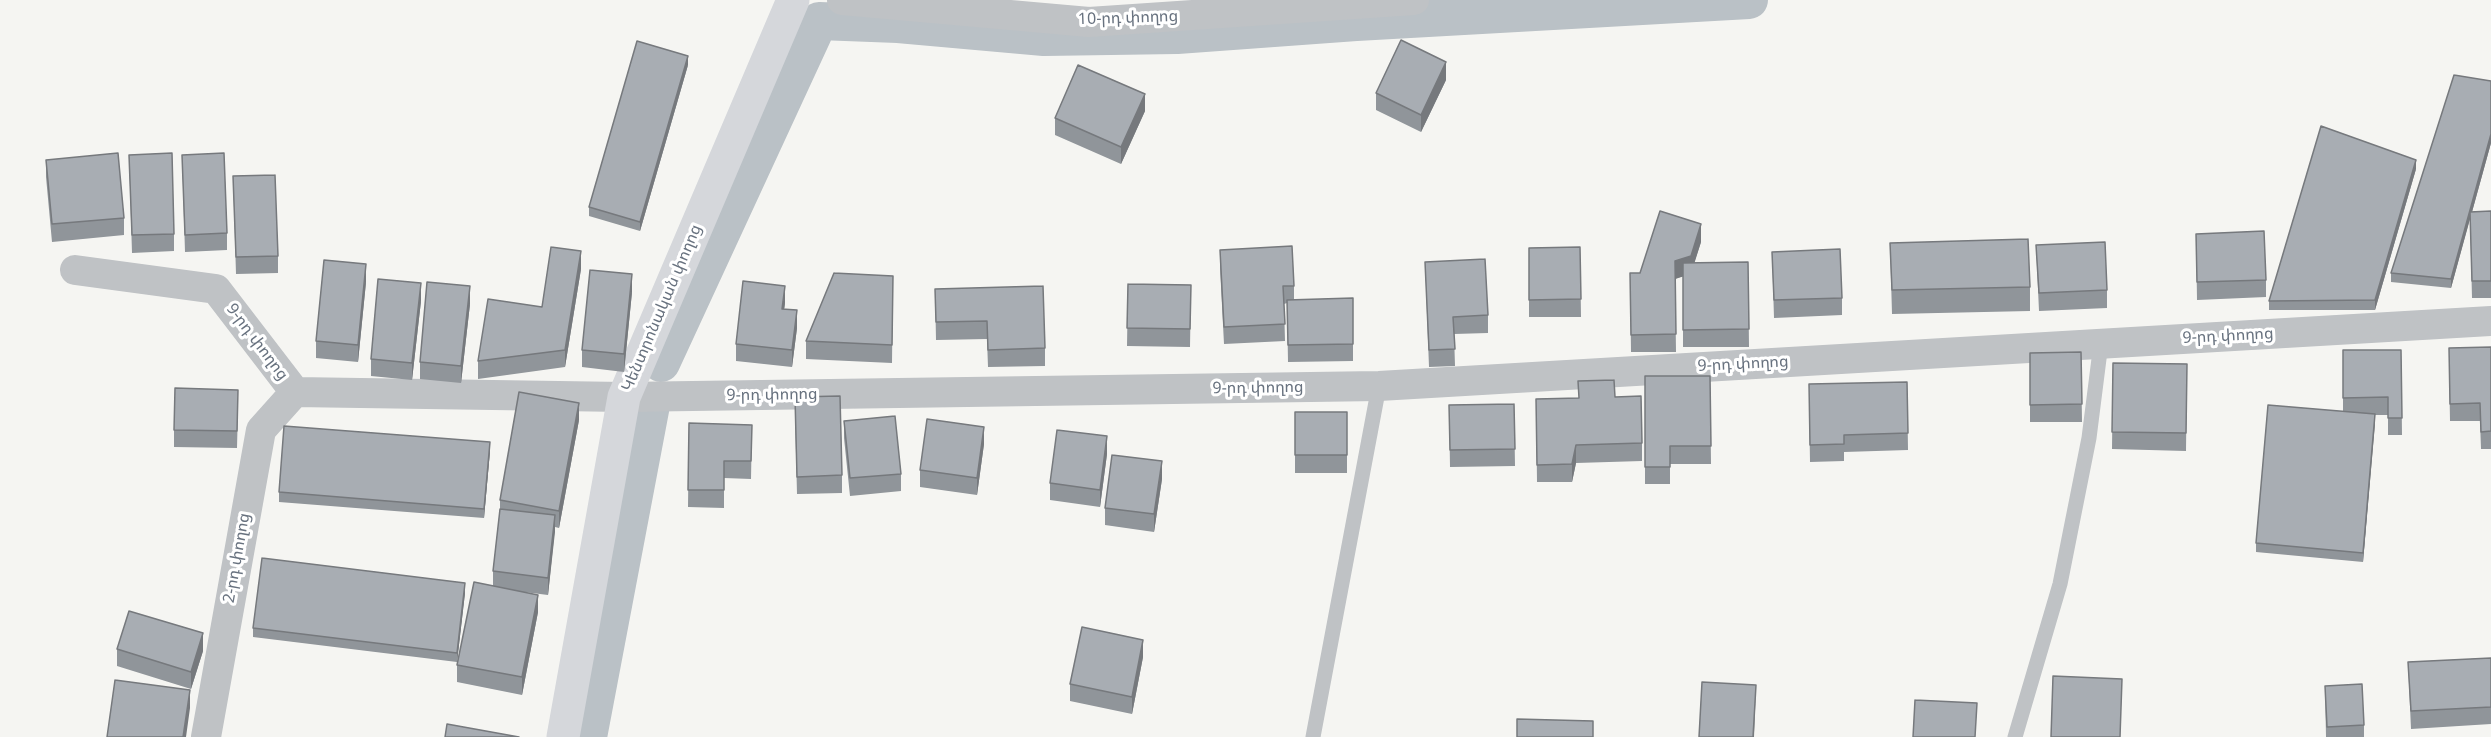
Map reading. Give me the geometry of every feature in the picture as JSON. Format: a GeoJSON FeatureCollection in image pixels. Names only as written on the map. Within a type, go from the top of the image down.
{"type":"FeatureCollection","features":[{"type":"Feature","properties":{"kind":"main road","name":"Կենտրոնական փողոց"},"geometry":{"type":"LineString","coordinates":[[563,737],[624,397],[793,0]]}},
{"type":"Feature","properties":{"kind":"street","name":"10-րդ փողոց"},"geometry":{"type":"LineString","coordinates":[[842,0],[1089,22],[1414,0]]}},
{"type":"Feature","properties":{"kind":"street","name":"9-րդ փողոց"},"geometry":{"type":"LineString","coordinates":[[75,270],[216,289],[295,392],[624,397],[1379,386],[2491,321]]}},
{"type":"Feature","properties":{"kind":"street","name":"2-րդ փողոց"},"geometry":{"type":"LineString","coordinates":[[206,737],[261,430],[295,392]]}},
{"type":"Feature","properties":{"kind":"lane"},"geometry":{"type":"LineString","coordinates":[[2015,737],[2060,584],[2090,438],[2101,343]]}},
{"type":"Feature","properties":{"kind":"lane"},"geometry":{"type":"LineString","coordinates":[[1313,737],[1379,386]]}},
{"type":"Feature","properties":{"kind":"building"},"geometry":{"type":"Polygon","coordinates":[[[1401,40],[1446,62],[1421,115],[1376,93],[1401,40]]]}},
{"type":"Feature","properties":{"kind":"building"},"geometry":{"type":"Polygon","coordinates":[[[637,41],[688,56],[640,222],[589,207],[637,41]]]}},
{"type":"Feature","properties":{"kind":"building"},"geometry":{"type":"Polygon","coordinates":[[[1078,65],[1145,94],[1121,147],[1055,118],[1078,65]]]}},
{"type":"Feature","properties":{"kind":"building"},"geometry":{"type":"Polygon","coordinates":[[[2454,75],[2491,81],[2491,134],[2451,279],[2391,273],[2454,75]]]}},
{"type":"Feature","properties":{"kind":"building"},"geometry":{"type":"Polygon","coordinates":[[[2321,126],[2416,160],[2375,300],[2269,301],[2321,126]]]}},
{"type":"Feature","properties":{"kind":"building"},"geometry":{"type":"Polygon","coordinates":[[[118,153],[124,218],[52,224],[46,160],[118,153]]]}},
{"type":"Feature","properties":{"kind":"building"},"geometry":{"type":"Polygon","coordinates":[[[172,153],[174,234],[132,235],[129,155],[172,153]]]}},
{"type":"Feature","properties":{"kind":"building"},"geometry":{"type":"Polygon","coordinates":[[[224,153],[227,233],[185,235],[182,155],[224,153]]]}},
{"type":"Feature","properties":{"kind":"building"},"geometry":{"type":"Polygon","coordinates":[[[275,175],[278,256],[236,257],[233,176],[275,175]]]}},
{"type":"Feature","properties":{"kind":"building"},"geometry":{"type":"Polygon","coordinates":[[[1660,211],[1701,224],[1691,256],[1675,261],[1676,334],[1631,335],[1630,273],[1640,273],[1660,211]]]}},
{"type":"Feature","properties":{"kind":"building"},"geometry":{"type":"Polygon","coordinates":[[[2491,211],[2491,281],[2472,281],[2470,212],[2491,211]]]}},
{"type":"Feature","properties":{"kind":"building"},"geometry":{"type":"Polygon","coordinates":[[[2264,231],[2266,280],[2197,282],[2196,234],[2264,231]]]}},
{"type":"Feature","properties":{"kind":"building"},"geometry":{"type":"Polygon","coordinates":[[[2028,239],[2030,287],[1892,290],[1890,243],[2028,239]]]}},
{"type":"Feature","properties":{"kind":"building"},"geometry":{"type":"Polygon","coordinates":[[[2105,242],[2107,290],[2039,293],[2036,245],[2105,242]]]}},
{"type":"Feature","properties":{"kind":"building"},"geometry":{"type":"Polygon","coordinates":[[[1292,246],[1294,286],[1283,286],[1285,324],[1224,327],[1220,250],[1292,246]]]}},
{"type":"Feature","properties":{"kind":"building"},"geometry":{"type":"Polygon","coordinates":[[[551,247],[581,251],[565,350],[478,361],[488,299],[542,307],[551,247]]]}},
{"type":"Feature","properties":{"kind":"building"},"geometry":{"type":"Polygon","coordinates":[[[1580,247],[1581,299],[1529,300],[1529,248],[1580,247]]]}},
{"type":"Feature","properties":{"kind":"building"},"geometry":{"type":"Polygon","coordinates":[[[1840,249],[1842,298],[1774,300],[1772,252],[1840,249]]]}},
{"type":"Feature","properties":{"kind":"building"},"geometry":{"type":"Polygon","coordinates":[[[1485,259],[1488,315],[1453,317],[1455,349],[1429,350],[1425,262],[1485,259]]]}},
{"type":"Feature","properties":{"kind":"building"},"geometry":{"type":"Polygon","coordinates":[[[324,260],[366,264],[358,345],[316,341],[324,260]]]}},
{"type":"Feature","properties":{"kind":"building"},"geometry":{"type":"Polygon","coordinates":[[[1748,262],[1749,329],[1683,330],[1683,263],[1748,262]]]}},
{"type":"Feature","properties":{"kind":"building"},"geometry":{"type":"Polygon","coordinates":[[[590,270],[632,274],[624,354],[582,350],[590,270]]]}},
{"type":"Feature","properties":{"kind":"building"},"geometry":{"type":"Polygon","coordinates":[[[834,273],[893,276],[892,345],[806,341],[834,273]]]}},
{"type":"Feature","properties":{"kind":"building"},"geometry":{"type":"Polygon","coordinates":[[[378,279],[421,283],[412,363],[371,359],[378,279]]]}},
{"type":"Feature","properties":{"kind":"building"},"geometry":{"type":"Polygon","coordinates":[[[743,281],[785,286],[782,309],[797,310],[792,350],[736,344],[743,281]]]}},
{"type":"Feature","properties":{"kind":"building"},"geometry":{"type":"Polygon","coordinates":[[[427,282],[470,286],[461,366],[420,362],[427,282]]]}},
{"type":"Feature","properties":{"kind":"building"},"geometry":{"type":"Polygon","coordinates":[[[1128,284],[1191,285],[1190,329],[1127,328],[1128,284]]]}},
{"type":"Feature","properties":{"kind":"building"},"geometry":{"type":"Polygon","coordinates":[[[1043,286],[1045,348],[988,350],[987,321],[936,322],[935,289],[1043,286]]]}},
{"type":"Feature","properties":{"kind":"building"},"geometry":{"type":"Polygon","coordinates":[[[1353,298],[1353,344],[1288,345],[1287,300],[1353,298]]]}},
{"type":"Feature","properties":{"kind":"building"},"geometry":{"type":"Polygon","coordinates":[[[2491,347],[2491,431],[2481,432],[2480,403],[2450,404],[2449,348],[2491,347]]]}},
{"type":"Feature","properties":{"kind":"building"},"geometry":{"type":"Polygon","coordinates":[[[2343,350],[2401,350],[2402,418],[2388,418],[2388,397],[2343,398],[2343,350]]]}},
{"type":"Feature","properties":{"kind":"building"},"geometry":{"type":"Polygon","coordinates":[[[2081,352],[2082,404],[2030,405],[2030,353],[2081,352]]]}},
{"type":"Feature","properties":{"kind":"building"},"geometry":{"type":"Polygon","coordinates":[[[2113,363],[2187,364],[2186,433],[2112,432],[2113,363]]]}},
{"type":"Feature","properties":{"kind":"building"},"geometry":{"type":"Polygon","coordinates":[[[1645,376],[1710,376],[1711,446],[1670,446],[1670,467],[1645,467],[1645,376]]]}},
{"type":"Feature","properties":{"kind":"building"},"geometry":{"type":"Polygon","coordinates":[[[1614,380],[1615,397],[1641,396],[1642,443],[1576,445],[1572,464],[1537,465],[1536,399],[1579,398],[1578,381],[1614,380]]]}},
{"type":"Feature","properties":{"kind":"building"},"geometry":{"type":"Polygon","coordinates":[[[1907,382],[1908,433],[1844,435],[1844,444],[1810,445],[1809,384],[1907,382]]]}},
{"type":"Feature","properties":{"kind":"building"},"geometry":{"type":"Polygon","coordinates":[[[175,388],[238,390],[237,431],[174,430],[175,388]]]}},
{"type":"Feature","properties":{"kind":"building"},"geometry":{"type":"Polygon","coordinates":[[[519,392],[579,403],[559,511],[500,500],[519,392]]]}},
{"type":"Feature","properties":{"kind":"building"},"geometry":{"type":"Polygon","coordinates":[[[840,396],[842,475],[797,477],[795,397],[840,396]]]}},
{"type":"Feature","properties":{"kind":"building"},"geometry":{"type":"Polygon","coordinates":[[[1514,404],[1515,449],[1450,450],[1449,405],[1514,404]]]}},
{"type":"Feature","properties":{"kind":"building"},"geometry":{"type":"Polygon","coordinates":[[[2268,405],[2375,414],[2363,553],[2256,543],[2268,405]]]}},
{"type":"Feature","properties":{"kind":"building"},"geometry":{"type":"Polygon","coordinates":[[[1295,412],[1347,412],[1347,455],[1295,455],[1295,412]]]}},
{"type":"Feature","properties":{"kind":"building"},"geometry":{"type":"Polygon","coordinates":[[[895,416],[901,474],[850,478],[844,421],[895,416]]]}},
{"type":"Feature","properties":{"kind":"building"},"geometry":{"type":"Polygon","coordinates":[[[927,419],[984,427],[977,478],[920,470],[927,419]]]}},
{"type":"Feature","properties":{"kind":"building"},"geometry":{"type":"Polygon","coordinates":[[[689,423],[752,425],[751,461],[724,461],[724,490],[688,490],[689,423]]]}},
{"type":"Feature","properties":{"kind":"building"},"geometry":{"type":"Polygon","coordinates":[[[284,426],[490,442],[484,509],[279,492],[284,426]]]}},
{"type":"Feature","properties":{"kind":"building"},"geometry":{"type":"Polygon","coordinates":[[[1057,430],[1107,436],[1100,490],[1050,483],[1057,430]]]}},
{"type":"Feature","properties":{"kind":"building"},"geometry":{"type":"Polygon","coordinates":[[[1112,455],[1162,461],[1154,514],[1105,508],[1112,455]]]}},
{"type":"Feature","properties":{"kind":"building"},"geometry":{"type":"Polygon","coordinates":[[[500,509],[555,515],[548,578],[493,571],[500,509]]]}},
{"type":"Feature","properties":{"kind":"building"},"geometry":{"type":"Polygon","coordinates":[[[262,558],[465,583],[457,653],[253,628],[262,558]]]}},
{"type":"Feature","properties":{"kind":"building"},"geometry":{"type":"Polygon","coordinates":[[[474,582],[538,595],[522,677],[457,665],[474,582]]]}},
{"type":"Feature","properties":{"kind":"building"},"geometry":{"type":"Polygon","coordinates":[[[129,611],[203,633],[191,672],[117,649],[129,611]]]}},
{"type":"Feature","properties":{"kind":"building"},"geometry":{"type":"Polygon","coordinates":[[[1082,627],[1143,640],[1132,697],[1070,684],[1082,627]]]}},
{"type":"Feature","properties":{"kind":"building"},"geometry":{"type":"Polygon","coordinates":[[[2491,658],[2491,707],[2411,711],[2408,662],[2491,658]]]}},
{"type":"Feature","properties":{"kind":"building"},"geometry":{"type":"Polygon","coordinates":[[[2053,676],[2122,679],[2120,737],[2051,737],[2053,676]]]}},
{"type":"Feature","properties":{"kind":"building"},"geometry":{"type":"Polygon","coordinates":[[[115,680],[190,690],[183,737],[107,737],[115,680]]]}},
{"type":"Feature","properties":{"kind":"building"},"geometry":{"type":"Polygon","coordinates":[[[1702,682],[1756,685],[1753,737],[1699,737],[1702,682]]]}},
{"type":"Feature","properties":{"kind":"building"},"geometry":{"type":"Polygon","coordinates":[[[2362,684],[2364,725],[2327,727],[2325,686],[2362,684]]]}},
{"type":"Feature","properties":{"kind":"building"},"geometry":{"type":"Polygon","coordinates":[[[1915,700],[1977,703],[1975,737],[1913,737],[1915,700]]]}},
{"type":"Feature","properties":{"kind":"building"},"geometry":{"type":"Polygon","coordinates":[[[1517,719],[1593,721],[1593,737],[1517,737],[1517,719]]]}},
{"type":"Feature","properties":{"kind":"building"},"geometry":{"type":"Polygon","coordinates":[[[447,724],[519,737],[445,737],[447,724]]]}},
{"type":"Feature","properties":{"kind":"waterway"},"geometry":{"type":"LineString","coordinates":[[661,363],[819,21],[898,24],[1044,37],[1177,35],[1356,22],[1749,0]]}},
{"type":"Feature","properties":{"kind":"waterway"},"geometry":{"type":"LineString","coordinates":[[588,737],[651,405]]}}]}
